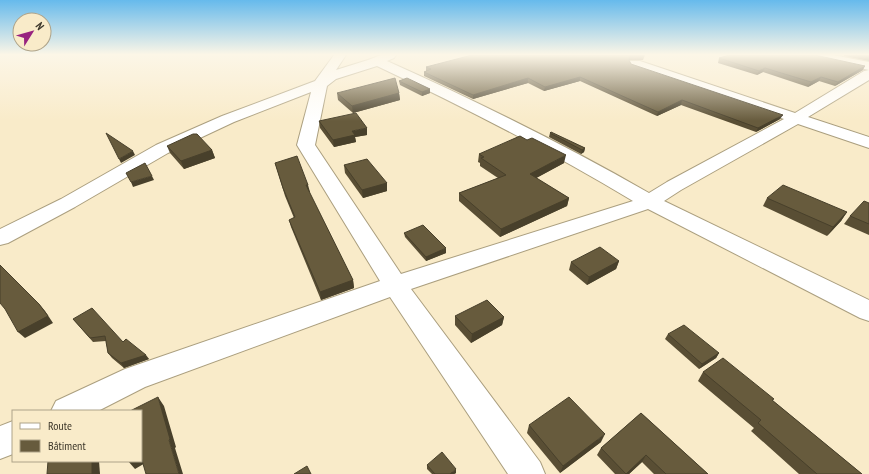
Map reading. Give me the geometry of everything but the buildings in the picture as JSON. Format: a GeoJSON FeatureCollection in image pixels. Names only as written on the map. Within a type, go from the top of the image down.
{"type":"FeatureCollection","features":[{"type":"Feature","properties":{"kind":"street"},"geometry":{"type":"LineString","coordinates":[[325,77],[320,84],[306,145],[395,285],[528,474]]}},
{"type":"Feature","properties":{"kind":"street"},"geometry":{"type":"LineString","coordinates":[[0,238],[68,203],[162,149],[228,119],[320,84],[329,77]]}},
{"type":"Feature","properties":{"kind":"street"},"geometry":{"type":"LineString","coordinates":[[416,77],[590,167],[649,202],[869,312]]}},
{"type":"Feature","properties":{"kind":"street"},"geometry":{"type":"LineString","coordinates":[[673,77],[869,144]]}},
{"type":"Feature","properties":{"kind":"street"},"geometry":{"type":"LineString","coordinates":[[69,410],[135,378],[395,285],[649,202],[796,119],[859,89],[867,77]]}},
{"type":"Feature","properties":{"kind":"street"},"geometry":{"type":"LineString","coordinates":[[0,443],[12,437]]}}]}
